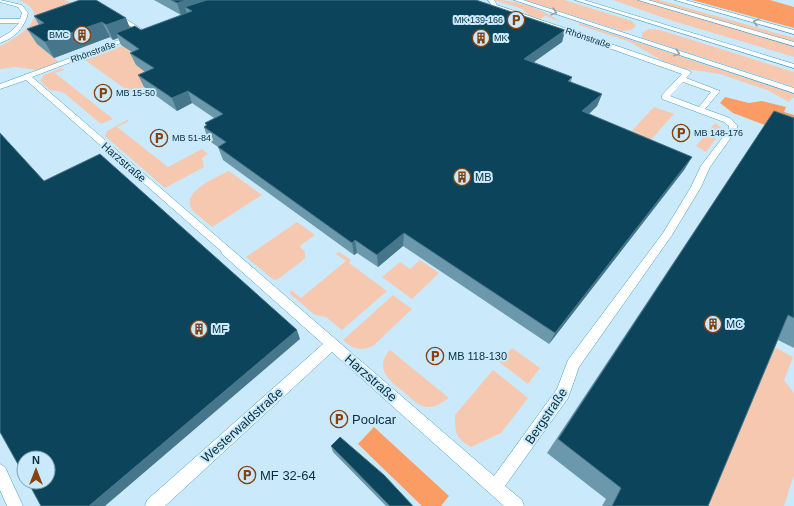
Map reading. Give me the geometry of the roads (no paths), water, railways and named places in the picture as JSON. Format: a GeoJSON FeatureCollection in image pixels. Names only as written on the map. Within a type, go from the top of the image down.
{"type":"FeatureCollection","features":[{"type":"Feature","properties":{"kind":"lane"},"geometry":{"type":"LineString","coordinates":[[0,0],[20,6],[25,13],[24,21],[11,34],[0,41]]}},
{"type":"Feature","properties":{"kind":"lane","name":"Rhönstraße"},"geometry":{"type":"LineString","coordinates":[[0,87],[148,31],[91,0]]}},
{"type":"Feature","properties":{"kind":"lane","name":"Rhönstraße"},"geometry":{"type":"LineString","coordinates":[[491,0],[495,6],[684,76],[716,91],[700,110]]}},
{"type":"Feature","properties":{"kind":"lane"},"geometry":{"type":"LineString","coordinates":[[517,0],[794,91]]}},
{"type":"Feature","properties":{"kind":"lane"},"geometry":{"type":"LineString","coordinates":[[578,0],[794,66]]}},
{"type":"Feature","properties":{"kind":"lane"},"geometry":{"type":"LineString","coordinates":[[641,0],[794,44]]}},
{"type":"Feature","properties":{"kind":"lane"},"geometry":{"type":"LineString","coordinates":[[678,0],[794,32]]}},
{"type":"Feature","properties":{"kind":"lane"},"geometry":{"type":"LineString","coordinates":[[0,21],[24,21]]}},
{"type":"Feature","properties":{"kind":"lane"},"geometry":{"type":"LineString","coordinates":[[684,76],[664,97],[700,110]]}},
{"type":"Feature","properties":{"kind":"lane","name":"Harzstraße"},"geometry":{"type":"LineString","coordinates":[[27,77],[516,506]]}},
{"type":"Feature","properties":{"kind":"lane","name":"Bergstraße"},"geometry":{"type":"LineString","coordinates":[[495,487],[563,393],[573,364],[666,234],[696,187],[706,166],[733,129],[733,124],[727,120],[700,110]]}},
{"type":"Feature","properties":{"kind":"lane","name":"Westerwaldstraße"},"geometry":{"type":"LineString","coordinates":[[152,506],[332,344]]}},
{"type":"Feature","properties":{"kind":"lane"},"geometry":{"type":"LineString","coordinates":[[0,472],[15,506]]}},
{"type":"Feature","properties":{"kind":"place","name":"MK 139-166"},"geometry":{"type":"Point","coordinates":[516,20]}},
{"type":"Feature","properties":{"kind":"place","name":"BMC"},"geometry":{"type":"Point","coordinates":[82,35]}},
{"type":"Feature","properties":{"kind":"place","name":"MK"},"geometry":{"type":"Point","coordinates":[481,38]}},
{"type":"Feature","properties":{"kind":"place","name":"MB 15-50"},"geometry":{"type":"Point","coordinates":[103,93]}},
{"type":"Feature","properties":{"kind":"place","name":"MB 148-176"},"geometry":{"type":"Point","coordinates":[681,133]}},
{"type":"Feature","properties":{"kind":"place","name":"MB 51-84"},"geometry":{"type":"Point","coordinates":[159,138]}},
{"type":"Feature","properties":{"kind":"place","name":"MB"},"geometry":{"type":"Point","coordinates":[462,177]}},
{"type":"Feature","properties":{"kind":"place","name":"MC"},"geometry":{"type":"Point","coordinates":[713,324]}},
{"type":"Feature","properties":{"kind":"place","name":"MF"},"geometry":{"type":"Point","coordinates":[199,329]}},
{"type":"Feature","properties":{"kind":"place","name":"MB 118-130"},"geometry":{"type":"Point","coordinates":[435,356]}},
{"type":"Feature","properties":{"kind":"place","name":"Poolcar"},"geometry":{"type":"Point","coordinates":[339,419]}},
{"type":"Feature","properties":{"kind":"place","name":"MF 32-64"},"geometry":{"type":"Point","coordinates":[247,475]}}]}
